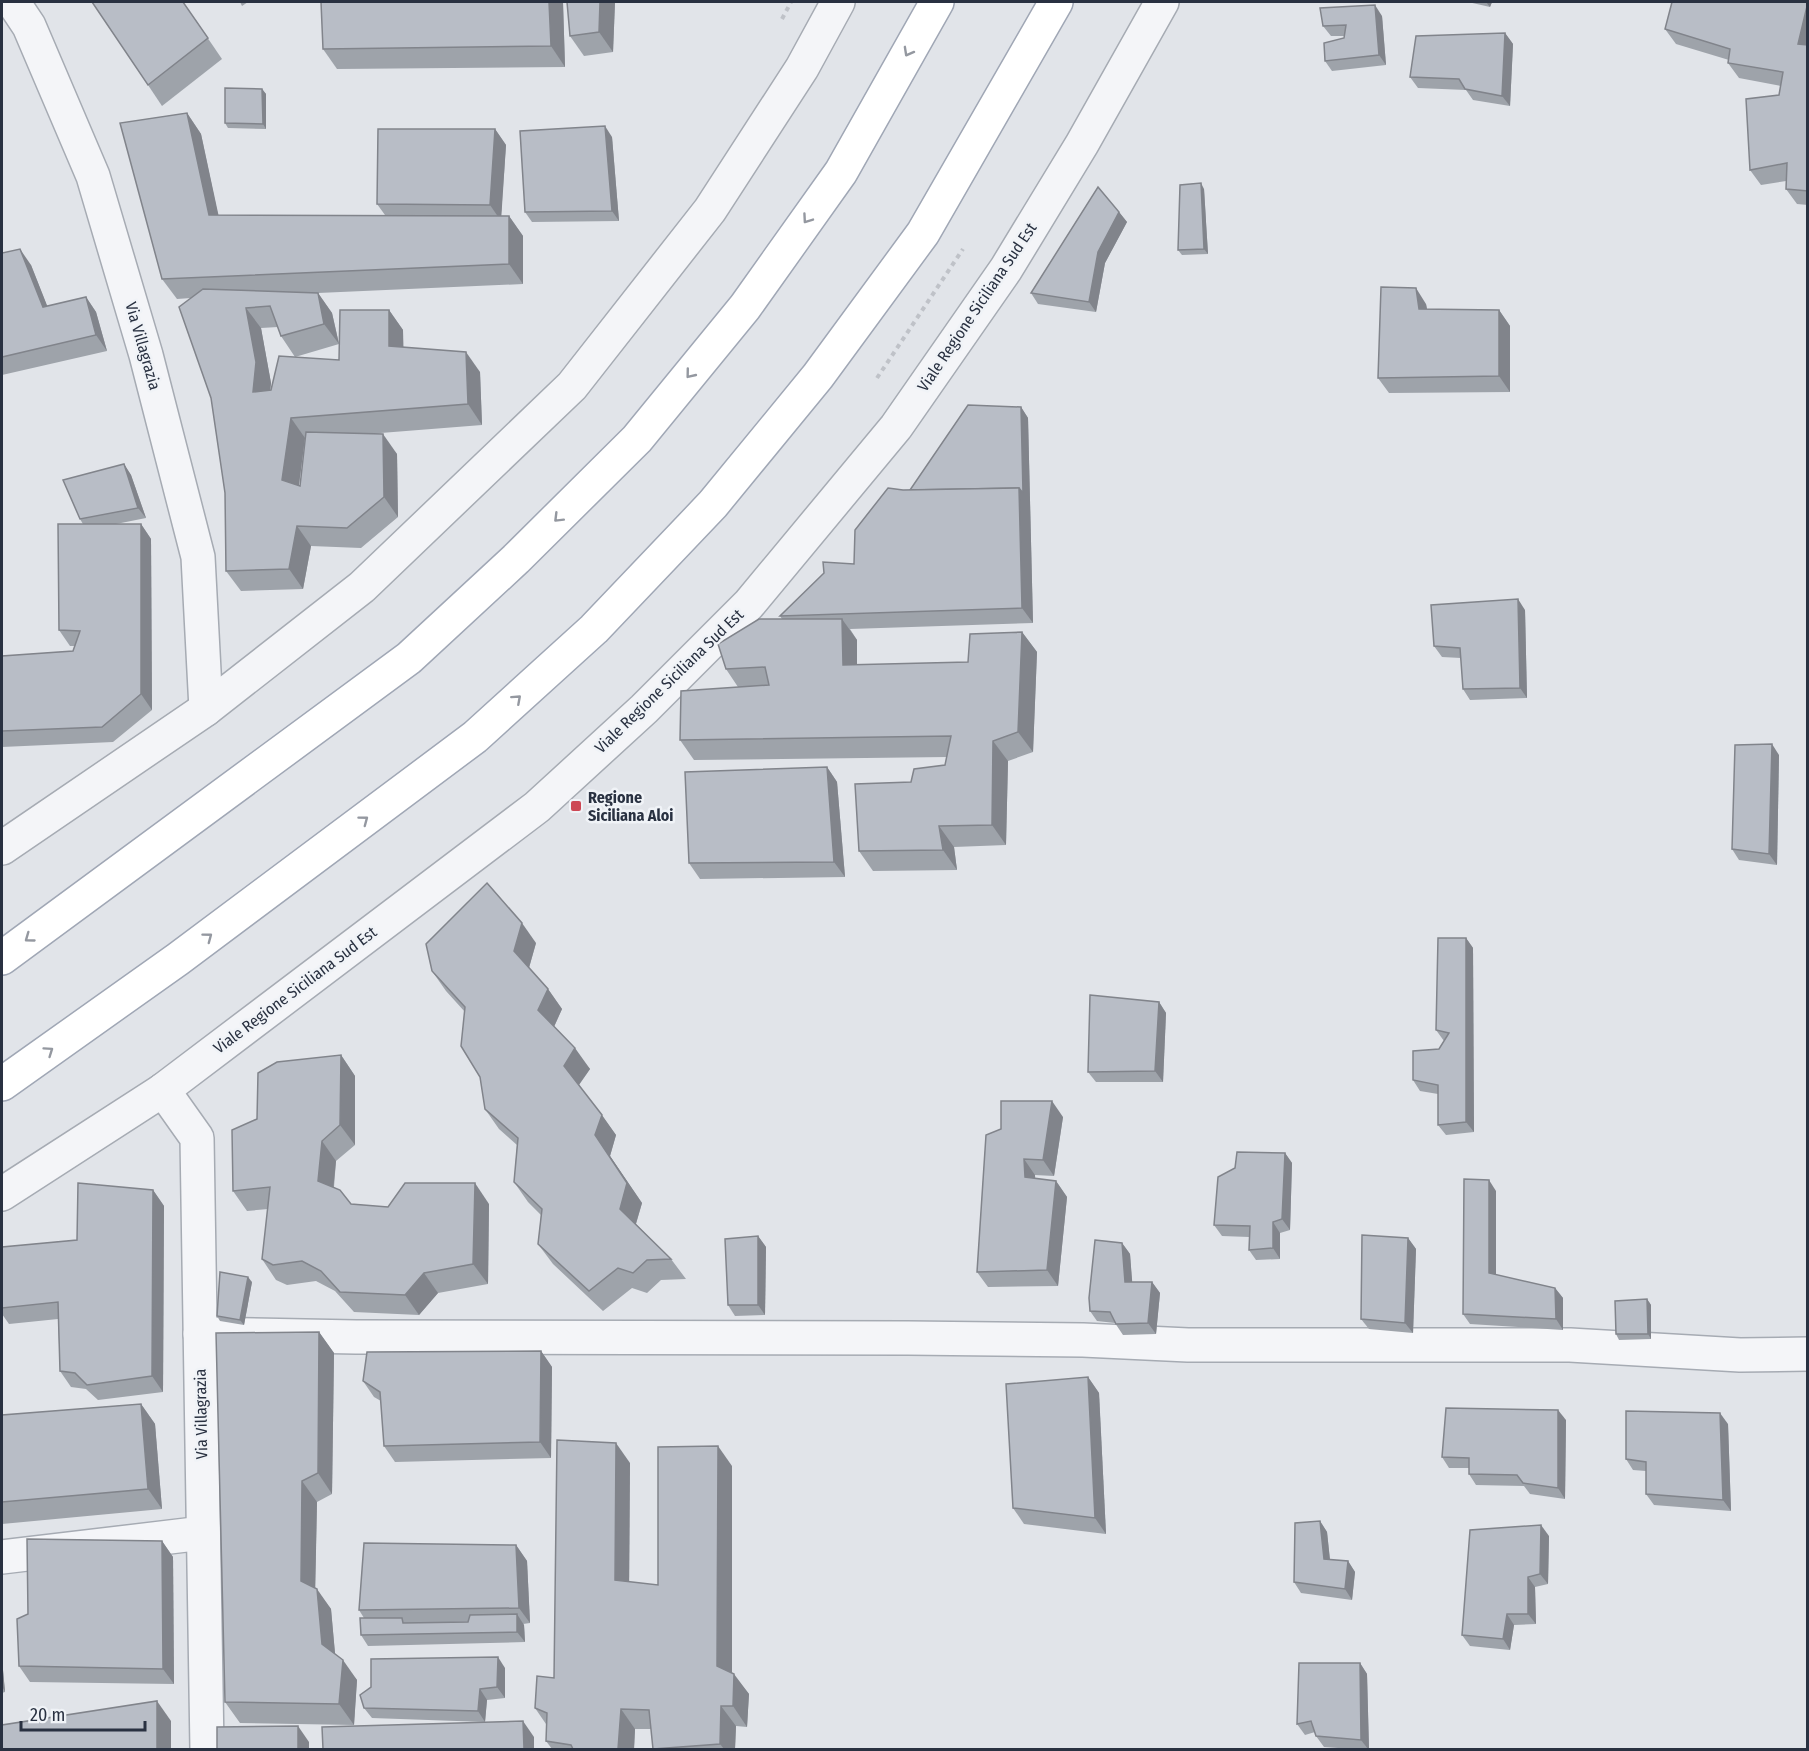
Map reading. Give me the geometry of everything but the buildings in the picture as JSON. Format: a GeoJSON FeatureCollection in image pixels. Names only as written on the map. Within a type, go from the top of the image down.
{"type":"FeatureCollection","features":[{"type":"Feature","properties":{"kind":"main road"},"geometry":{"type":"LineString","coordinates":[[2,958],[409,658],[516,559],[638,439],[745,307],[841,172],[937,2]]}},
{"type":"Feature","properties":{"kind":"main road"},"geometry":{"type":"LineString","coordinates":[[2,1084],[178,959],[475,737],[594,629],[713,504],[818,376],[924,233],[1056,2]]}},
{"type":"Feature","properties":{"kind":"street","name":"Via Villagrazia"},"geometry":{"type":"LineString","coordinates":[[13,2],[29,26],[93,177],[146,355],[198,557],[206,709]]}},
{"type":"Feature","properties":{"kind":"street"},"geometry":{"type":"LineString","coordinates":[[2,848],[206,709],[362,587],[572,386],[710,210],[802,68],[838,2]]}},
{"type":"Feature","properties":{"kind":"street","name":"Viale Regione Siciliana Sud Est"},"geometry":{"type":"LineString","coordinates":[[2,1194],[163,1090],[537,807],[644,709],[749,604],[896,427],[1006,269],[1082,144],[1162,2]]}},
{"type":"Feature","properties":{"kind":"street","name":"Via Villagrazia"},"geometry":{"type":"LineString","coordinates":[[163,1090],[197,1138],[207,1749]]}},
{"type":"Feature","properties":{"kind":"street"},"geometry":{"type":"LineString","coordinates":[[200,1334],[356,1337],[1083,1340],[1200,1345],[1570,1345],[1740,1355],[1808,1354]]}},
{"type":"Feature","properties":{"kind":"street"},"geometry":{"type":"LineString","coordinates":[[2,1557],[203,1533]]}},
{"type":"Feature","properties":{"kind":"path"},"geometry":{"type":"LineString","coordinates":[[782,19],[791,2]]}},
{"type":"Feature","properties":{"kind":"path"},"geometry":{"type":"LineString","coordinates":[[877,378],[963,249]]}},
{"type":"Feature","properties":{"kind":"place","name":"Regione Siciliana Aloi"},"geometry":{"type":"Point","coordinates":[576,806]}}]}
